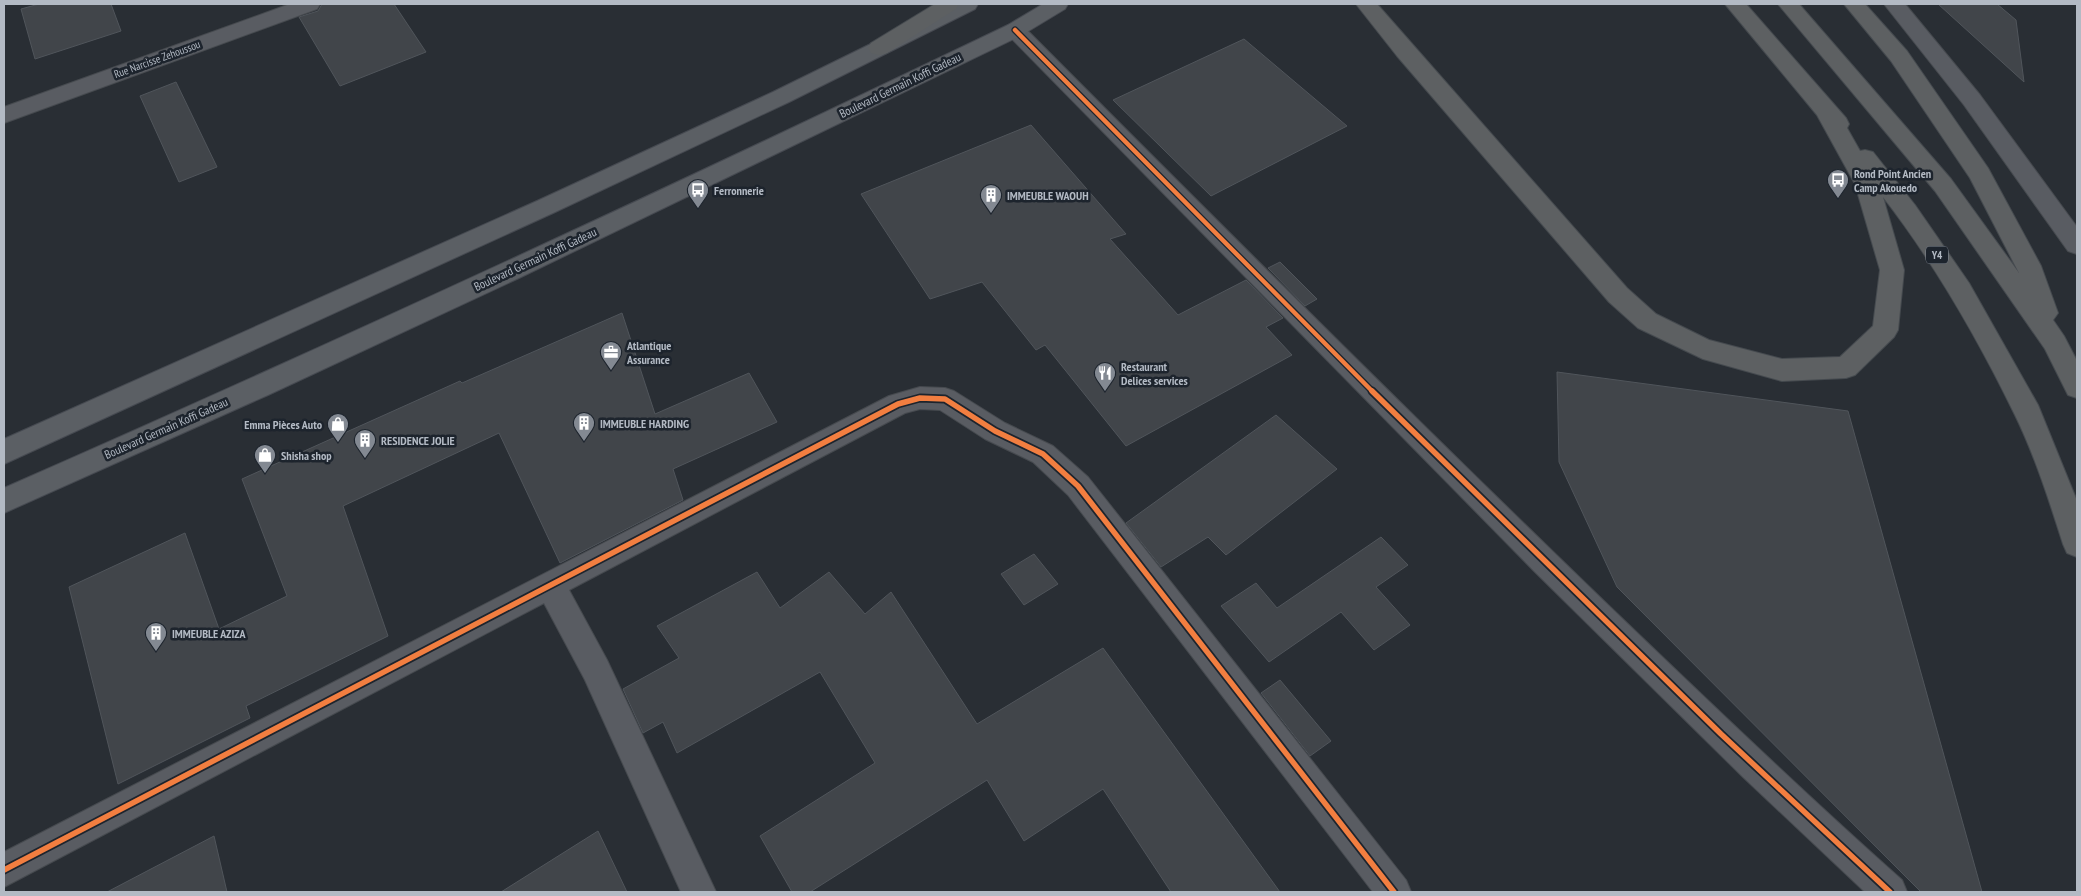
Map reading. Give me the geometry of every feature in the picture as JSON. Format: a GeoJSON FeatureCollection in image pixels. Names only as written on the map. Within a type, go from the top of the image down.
{"type":"FeatureCollection","features":[{"type":"Feature","properties":{"kind":"highway"},"geometry":{"type":"LineString","coordinates":[[879,48],[949,4]]}},
{"type":"Feature","properties":{"kind":"highway"},"geometry":{"type":"LineString","coordinates":[[1366,4],[1404,51],[1612,288],[1647,321],[1702,349],[1782,370],[1846,367],[1885,330],[1892,270],[1867,184],[1826,110]]}},
{"type":"Feature","properties":{"kind":"highway","name":"Y4"},"geometry":{"type":"LineString","coordinates":[[1735,4],[1826,110],[1907,211],[1960,290],[2028,413],[2058,486],[2077,544]]}},
{"type":"Feature","properties":{"kind":"highway"},"geometry":{"type":"LineString","coordinates":[[1788,4],[1943,185],[2055,343]]}},
{"type":"Feature","properties":{"kind":"highway"},"geometry":{"type":"LineString","coordinates":[[1854,4],[1899,56],[1980,174],[2029,266],[2055,343],[2077,388]]}},
{"type":"Feature","properties":{"kind":"main road"},"geometry":{"type":"LineString","coordinates":[[4,452],[545,207],[781,97],[968,4]]}},
{"type":"Feature","properties":{"kind":"main road","name":"Boulevard Germain Koffi Gadeau"},"geometry":{"type":"LineString","coordinates":[[4,501],[276,379],[595,232],[1015,30],[1058,4]]}},
{"type":"Feature","properties":{"kind":"street","name":"Rue Narcisse Zehoussou"},"geometry":{"type":"LineString","coordinates":[[4,115],[310,4]]}},
{"type":"Feature","properties":{"kind":"street"},"geometry":{"type":"LineString","coordinates":[[1894,4],[1972,100],[2077,245]]}},
{"type":"Feature","properties":{"kind":"street"},"geometry":{"type":"LineString","coordinates":[[1015,30],[1369,390],[1507,526],[1814,824],[1890,892]]}},
{"type":"Feature","properties":{"kind":"street"},"geometry":{"type":"LineString","coordinates":[[4,870],[898,404],[920,398],[945,399],[995,431],[1043,454],[1078,486],[1394,892]]}},
{"type":"Feature","properties":{"kind":"street"},"geometry":{"type":"LineString","coordinates":[[550,585],[596,670],[699,892]]}},
{"type":"Feature","properties":{"kind":"building"},"geometry":{"type":"Polygon","coordinates":[[[39,4],[111,4],[121,31],[35,59],[21,9],[39,4]]]}},
{"type":"Feature","properties":{"kind":"building"},"geometry":{"type":"Polygon","coordinates":[[[322,4],[394,4],[426,52],[340,86],[299,17],[318,11],[322,4]]]}},
{"type":"Feature","properties":{"kind":"building"},"geometry":{"type":"Polygon","coordinates":[[[1938,4],[1997,4],[2016,20],[2024,82],[1938,4]]]}},
{"type":"Feature","properties":{"kind":"building"},"geometry":{"type":"Polygon","coordinates":[[[1244,39],[1347,126],[1211,196],[1113,100],[1244,39]]]}},
{"type":"Feature","properties":{"kind":"building"},"geometry":{"type":"Polygon","coordinates":[[[176,82],[217,167],[179,182],[140,96],[176,82]]]}},
{"type":"Feature","properties":{"kind":"building"},"geometry":{"type":"Polygon","coordinates":[[[1031,125],[1126,234],[1110,239],[1178,315],[1246,280],[1283,318],[1266,327],[1292,355],[1126,446],[1045,345],[1036,350],[982,282],[930,299],[861,194],[1031,125]]]}},
{"type":"Feature","properties":{"kind":"building"},"geometry":{"type":"Polygon","coordinates":[[[1280,262],[1317,299],[1305,306],[1268,268],[1280,262]]]}},
{"type":"Feature","properties":{"kind":"building"},"geometry":{"type":"Polygon","coordinates":[[[622,313],[655,414],[749,373],[777,422],[673,469],[683,500],[560,563],[499,433],[343,506],[388,636],[246,706],[250,718],[118,784],[69,587],[185,533],[219,629],[287,596],[242,479],[460,381],[462,383],[622,313]]]}},
{"type":"Feature","properties":{"kind":"building"},"geometry":{"type":"Polygon","coordinates":[[[1557,372],[1848,411],[1982,892],[1921,892],[1617,587],[1559,462],[1557,372]]]}},
{"type":"Feature","properties":{"kind":"building"},"geometry":{"type":"Polygon","coordinates":[[[1276,415],[1337,469],[1226,555],[1208,537],[1161,567],[1126,523],[1276,415]]]}},
{"type":"Feature","properties":{"kind":"building"},"geometry":{"type":"Polygon","coordinates":[[[1381,537],[1408,565],[1376,587],[1410,625],[1374,650],[1341,612],[1269,662],[1221,606],[1256,583],[1277,608],[1381,537]]]}},
{"type":"Feature","properties":{"kind":"building"},"geometry":{"type":"Polygon","coordinates":[[[1034,554],[1058,584],[1024,605],[1001,574],[1034,554]]]}},
{"type":"Feature","properties":{"kind":"building"},"geometry":{"type":"Polygon","coordinates":[[[757,572],[780,608],[829,572],[865,614],[891,592],[977,724],[1103,648],[1280,892],[1171,892],[1103,789],[1024,841],[987,780],[810,892],[792,892],[760,836],[875,763],[820,672],[677,753],[663,722],[643,733],[623,689],[679,658],[657,626],[757,572]]]}},
{"type":"Feature","properties":{"kind":"building"},"geometry":{"type":"Polygon","coordinates":[[[1280,680],[1331,741],[1310,756],[1261,693],[1280,680]]]}},
{"type":"Feature","properties":{"kind":"building"},"geometry":{"type":"Polygon","coordinates":[[[598,831],[627,892],[501,892],[598,831]]]}},
{"type":"Feature","properties":{"kind":"building"},"geometry":{"type":"Polygon","coordinates":[[[214,836],[227,892],[107,892],[214,836]]]}},
{"type":"Feature","properties":{"kind":"cycle path"},"geometry":{"type":"LineString","coordinates":[[1015,30],[1316,335],[1544,562],[1754,766],[1890,892]]}},
{"type":"Feature","properties":{"kind":"cycle path"},"geometry":{"type":"LineString","coordinates":[[4,870],[898,404],[920,398],[945,399],[995,431],[1043,454],[1078,486],[1394,892]]}},
{"type":"Feature","properties":{"kind":"place","name":"Rond Point Ancien Camp Akouedo"},"geometry":{"type":"Point","coordinates":[1838,199]}},
{"type":"Feature","properties":{"kind":"place","name":"Ferronnerie"},"geometry":{"type":"Point","coordinates":[698,209]}},
{"type":"Feature","properties":{"kind":"place","name":"IMMEUBLE WAOUH"},"geometry":{"type":"Point","coordinates":[991,214]}},
{"type":"Feature","properties":{"kind":"place","name":"Atlantique Assurance"},"geometry":{"type":"Point","coordinates":[611,371]}},
{"type":"Feature","properties":{"kind":"place","name":"Restaurant Delices services"},"geometry":{"type":"Point","coordinates":[1105,392]}},
{"type":"Feature","properties":{"kind":"place","name":"IMMEUBLE HARDING"},"geometry":{"type":"Point","coordinates":[584,442]}},
{"type":"Feature","properties":{"kind":"place","name":"Emma Pièces Auto"},"geometry":{"type":"Point","coordinates":[338,443]}},
{"type":"Feature","properties":{"kind":"place","name":"RESIDENCE JOLIE"},"geometry":{"type":"Point","coordinates":[365,459]}},
{"type":"Feature","properties":{"kind":"place","name":"Shisha shop"},"geometry":{"type":"Point","coordinates":[265,474]}},
{"type":"Feature","properties":{"kind":"place","name":"IMMEUBLE AZIZA"},"geometry":{"type":"Point","coordinates":[156,652]}}]}
